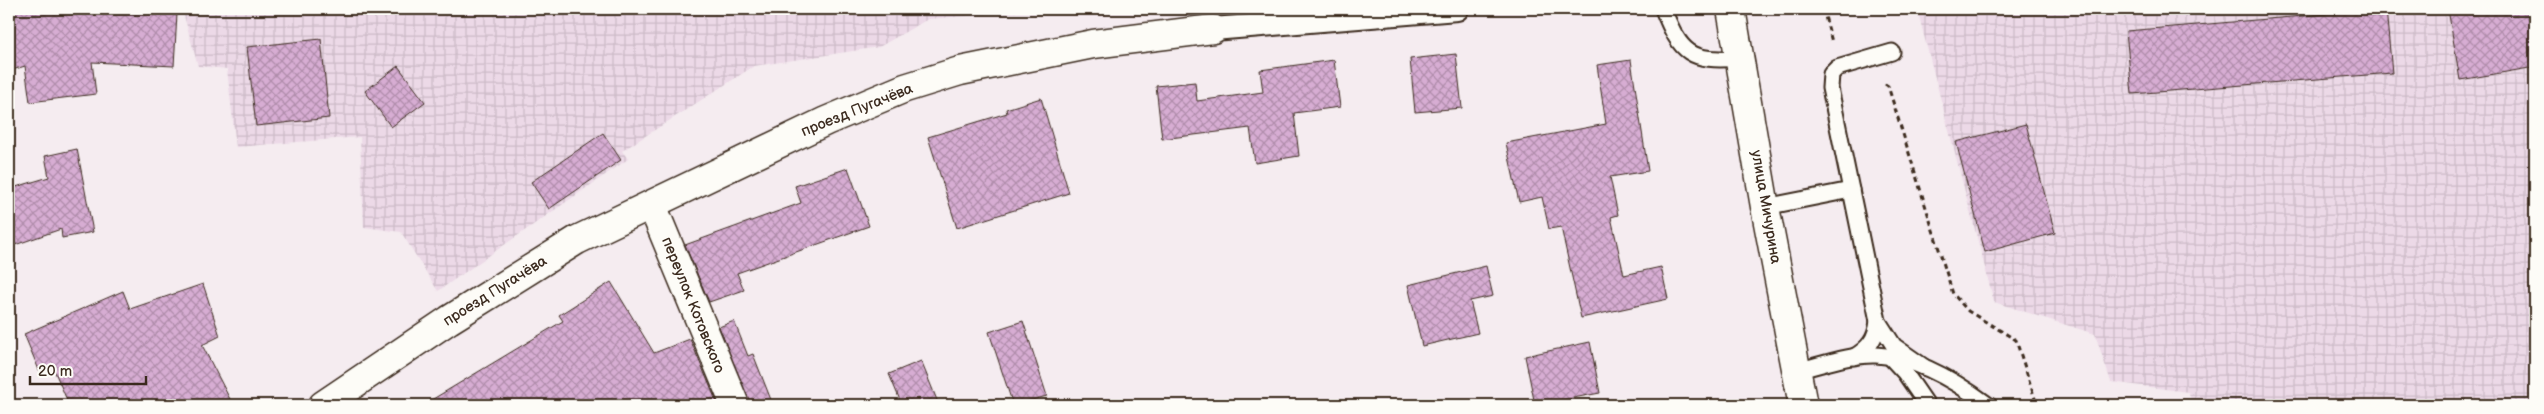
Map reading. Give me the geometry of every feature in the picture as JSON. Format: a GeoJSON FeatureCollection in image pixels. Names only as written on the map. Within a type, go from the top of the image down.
{"type":"FeatureCollection","features":[{"type":"Feature","properties":{"kind":"street","name":"проезд Пугачёва"},"geometry":{"type":"LineString","coordinates":[[323,405],[528,269],[577,240],[826,121],[906,88],[960,71],[1093,44],[1213,29],[1457,9]]}},
{"type":"Feature","properties":{"kind":"street","name":"улица Мичурина"},"geometry":{"type":"LineString","coordinates":[[1731,9],[1765,207],[1803,405]]}},
{"type":"Feature","properties":{"kind":"street","name":"переулок Котовского"},"geometry":{"type":"LineString","coordinates":[[652,205],[735,405]]}},
{"type":"Feature","properties":{"kind":"lane"},"geometry":{"type":"LineString","coordinates":[[1663,9],[1671,29],[1679,42],[1690,52],[1711,60],[1739,58]]}},
{"type":"Feature","properties":{"kind":"lane"},"geometry":{"type":"LineString","coordinates":[[1892,52],[1852,62],[1837,68],[1829,80],[1878,321],[1894,346],[1924,367],[1988,405]]}},
{"type":"Feature","properties":{"kind":"lane"},"geometry":{"type":"LineString","coordinates":[[1765,207],[1851,190]]}},
{"type":"Feature","properties":{"kind":"lane"},"geometry":{"type":"LineString","coordinates":[[1854,358],[1872,342],[1878,321]]}},
{"type":"Feature","properties":{"kind":"lane"},"geometry":{"type":"LineString","coordinates":[[1796,371],[1875,355],[1890,357],[1924,367]]}},
{"type":"Feature","properties":{"kind":"lane"},"geometry":{"type":"LineString","coordinates":[[1890,357],[1905,373],[1927,405]]}},
{"type":"Feature","properties":{"kind":"path"},"geometry":{"type":"LineString","coordinates":[[1823,9],[1834,48],[1888,86],[1953,294],[1968,311],[2016,340],[2037,405]]}},
{"type":"Feature","properties":{"kind":"shaded area"},"geometry":{"type":"Polygon","coordinates":[[[103,9],[1053,9],[928,19],[879,47],[754,66],[622,151],[628,159],[438,291],[401,232],[364,227],[360,137],[236,147],[227,69],[198,66],[183,12],[103,9]]]}},
{"type":"Feature","properties":{"kind":"shaded area"},"geometry":{"type":"Polygon","coordinates":[[[1917,9],[2535,9],[2535,405],[2193,405],[2188,392],[2111,382],[2095,334],[1994,302],[1917,9]]]}},
{"type":"Feature","properties":{"kind":"building"},"geometry":{"type":"Polygon","coordinates":[[[9,9],[79,9],[177,14],[174,66],[92,62],[96,94],[30,102],[25,66],[9,71],[9,9]]]}},
{"type":"Feature","properties":{"kind":"building"},"geometry":{"type":"Polygon","coordinates":[[[2386,9],[2392,73],[2132,94],[2126,31],[2386,9]]]}},
{"type":"Feature","properties":{"kind":"building"},"geometry":{"type":"Polygon","coordinates":[[[2448,9],[2535,9],[2535,67],[2460,80],[2448,9]]]}},
{"type":"Feature","properties":{"kind":"building"},"geometry":{"type":"Polygon","coordinates":[[[321,39],[329,118],[256,126],[247,47],[321,39]]]}},
{"type":"Feature","properties":{"kind":"building"},"geometry":{"type":"Polygon","coordinates":[[[1456,54],[1462,108],[1415,112],[1410,59],[1456,54]]]}},
{"type":"Feature","properties":{"kind":"building"},"geometry":{"type":"Polygon","coordinates":[[[1334,60],[1340,107],[1294,113],[1299,156],[1255,163],[1250,128],[1162,139],[1156,86],[1195,82],[1197,101],[1263,92],[1260,70],[1334,60]]]}},
{"type":"Feature","properties":{"kind":"building"},"geometry":{"type":"Polygon","coordinates":[[[1631,60],[1648,171],[1610,177],[1618,215],[1611,217],[1624,275],[1661,267],[1668,299],[1581,318],[1561,227],[1549,229],[1542,197],[1519,202],[1506,143],[1606,124],[1597,65],[1631,60]]]}},
{"type":"Feature","properties":{"kind":"building"},"geometry":{"type":"Polygon","coordinates":[[[398,66],[425,102],[391,127],[365,91],[398,66]]]}},
{"type":"Feature","properties":{"kind":"building"},"geometry":{"type":"Polygon","coordinates":[[[1041,98],[1069,193],[957,228],[928,137],[1007,113],[1006,109],[1041,98]]]}},
{"type":"Feature","properties":{"kind":"building"},"geometry":{"type":"Polygon","coordinates":[[[2026,124],[2055,233],[1985,252],[1956,142],[2026,124]]]}},
{"type":"Feature","properties":{"kind":"building"},"geometry":{"type":"Polygon","coordinates":[[[603,133],[621,160],[549,209],[531,182],[603,133]]]}},
{"type":"Feature","properties":{"kind":"building"},"geometry":{"type":"Polygon","coordinates":[[[77,149],[93,232],[62,238],[61,229],[9,247],[9,189],[49,177],[45,156],[77,149]]]}},
{"type":"Feature","properties":{"kind":"building"},"geometry":{"type":"Polygon","coordinates":[[[848,168],[869,226],[737,273],[744,290],[709,302],[685,245],[801,203],[795,186],[848,168]]]}},
{"type":"Feature","properties":{"kind":"building"},"geometry":{"type":"Polygon","coordinates":[[[1486,266],[1493,296],[1470,301],[1478,333],[1422,346],[1408,285],[1486,266]]]}},
{"type":"Feature","properties":{"kind":"building"},"geometry":{"type":"Polygon","coordinates":[[[611,282],[654,353],[690,339],[718,405],[423,405],[563,321],[559,315],[611,282]]]}},
{"type":"Feature","properties":{"kind":"building"},"geometry":{"type":"Polygon","coordinates":[[[203,284],[220,336],[202,345],[233,405],[69,405],[52,365],[39,370],[24,334],[123,291],[130,309],[203,284]]]}},
{"type":"Feature","properties":{"kind":"building"},"geometry":{"type":"Polygon","coordinates":[[[734,321],[748,356],[753,354],[773,405],[750,405],[719,327],[734,321]]]}},
{"type":"Feature","properties":{"kind":"building"},"geometry":{"type":"Polygon","coordinates":[[[1023,321],[1047,396],[1013,405],[989,332],[1023,321]]]}},
{"type":"Feature","properties":{"kind":"building"},"geometry":{"type":"Polygon","coordinates":[[[1590,342],[1600,393],[1535,405],[1525,356],[1590,342]]]}},
{"type":"Feature","properties":{"kind":"building"},"geometry":{"type":"Polygon","coordinates":[[[921,361],[939,405],[902,405],[889,374],[921,361]]]}}]}
